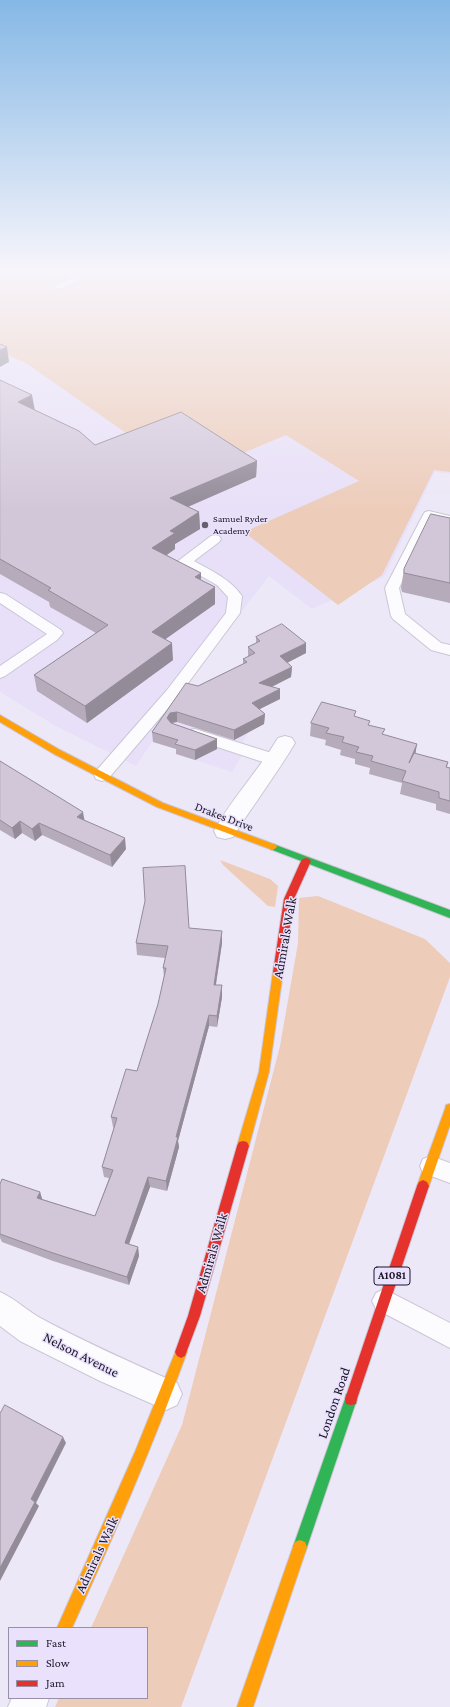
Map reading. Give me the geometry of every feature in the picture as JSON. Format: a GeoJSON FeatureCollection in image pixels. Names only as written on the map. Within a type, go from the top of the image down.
{"type":"FeatureCollection","features":[{"type":"Feature","properties":{"kind":"street","name":"Drakes Drive"},"geometry":{"type":"LineString","coordinates":[[0,718],[57,752],[160,805],[225,831],[450,914]]}},
{"type":"Feature","properties":{"kind":"street"},"geometry":{"type":"LineString","coordinates":[[225,831],[246,797],[280,752]]}},
{"type":"Feature","properties":{"kind":"street","name":"Admirals Walk"},"geometry":{"type":"LineString","coordinates":[[64,1627],[123,1499],[166,1394],[194,1316],[264,1072],[289,899],[306,861]]}},
{"type":"Feature","properties":{"kind":"street","name":"London Road"},"geometry":{"type":"LineString","coordinates":[[244,1707],[450,1109]]}},
{"type":"Feature","properties":{"kind":"street","name":"Nelson Avenue"},"geometry":{"type":"LineString","coordinates":[[0,1307],[31,1330],[110,1370],[166,1394]]}},
{"type":"Feature","properties":{"kind":"lane"},"geometry":{"type":"LineString","coordinates":[[450,520],[429,516],[392,588],[398,616],[436,647],[450,650]]}},
{"type":"Feature","properties":{"kind":"lane"},"geometry":{"type":"LineString","coordinates":[[102,775],[172,694],[233,613],[235,596],[222,582],[185,561],[215,539]]}},
{"type":"Feature","properties":{"kind":"lane"},"geometry":{"type":"LineString","coordinates":[[0,597],[56,633],[0,672]]}},
{"type":"Feature","properties":{"kind":"lane"},"geometry":{"type":"LineString","coordinates":[[184,730],[280,752]]}},
{"type":"Feature","properties":{"kind":"lane"},"geometry":{"type":"LineString","coordinates":[[431,1166],[450,1173]]}},
{"type":"Feature","properties":{"kind":"lane"},"geometry":{"type":"LineString","coordinates":[[384,1301],[450,1336]]}},
{"type":"Feature","properties":{"kind":"shaded area","name":"Samuel Ryder Academy"},"geometry":{"type":"Polygon","coordinates":[[[0,351],[450,351],[450,474],[435,472],[384,577],[312,609],[269,576],[181,691],[250,731],[244,740],[241,757],[232,772],[176,754],[178,750],[153,742],[167,720],[136,766],[56,726],[0,692],[0,351]]]}},
{"type":"Feature","properties":{"kind":"shaded area"},"geometry":{"type":"Polygon","coordinates":[[[0,351],[450,351],[450,472],[434,470],[382,575],[338,605],[244,532],[359,481],[286,435],[229,459],[136,440],[26,363],[0,352],[0,351]]]}},
{"type":"Feature","properties":{"kind":"shaded area"},"geometry":{"type":"Polygon","coordinates":[[[220,860],[270,879],[278,886],[275,907],[268,906],[223,865],[220,860]]]}},
{"type":"Feature","properties":{"kind":"shaded area"},"geometry":{"type":"Polygon","coordinates":[[[318,896],[425,939],[450,963],[450,977],[181,1707],[55,1707],[59,1699],[148,1699],[148,1627],[91,1627],[182,1425],[280,1046],[298,943],[299,898],[318,896]]]}},
{"type":"Feature","properties":{"kind":"building"},"geometry":{"type":"Polygon","coordinates":[[[0,380],[32,395],[18,402],[79,431],[95,445],[181,412],[257,461],[170,498],[199,512],[170,531],[175,533],[152,548],[201,573],[195,577],[215,587],[152,632],[172,643],[85,706],[34,675],[108,625],[48,590],[51,588],[0,559],[0,380]]]}},
{"type":"Feature","properties":{"kind":"building"},"geometry":{"type":"Polygon","coordinates":[[[431,514],[450,518],[450,583],[404,573],[404,569],[431,514]]]}},
{"type":"Feature","properties":{"kind":"building"},"geometry":{"type":"Polygon","coordinates":[[[282,624],[306,643],[280,656],[292,667],[259,683],[280,689],[252,703],[265,714],[234,730],[177,712],[170,713],[167,718],[171,723],[217,739],[195,750],[175,744],[178,740],[152,732],[186,683],[198,686],[247,662],[243,659],[255,653],[248,647],[260,641],[256,637],[282,624]]]}},
{"type":"Feature","properties":{"kind":"building"},"geometry":{"type":"Polygon","coordinates":[[[322,702],[356,711],[354,716],[370,721],[368,725],[385,729],[382,734],[417,744],[409,763],[414,753],[448,762],[446,767],[450,768],[450,801],[439,798],[439,792],[402,781],[406,771],[371,761],[373,756],[356,752],[359,747],[342,742],[344,737],[326,733],[329,728],[311,723],[322,702]]]}},
{"type":"Feature","properties":{"kind":"building"},"geometry":{"type":"Polygon","coordinates":[[[0,761],[83,812],[77,817],[125,838],[110,855],[39,823],[32,829],[20,821],[12,828],[0,820],[0,761]]]}},
{"type":"Feature","properties":{"kind":"building"},"geometry":{"type":"Polygon","coordinates":[[[185,866],[189,928],[222,931],[214,985],[222,985],[217,1016],[209,1015],[176,1137],[178,1137],[166,1181],[148,1177],[125,1243],[138,1247],[127,1277],[0,1234],[0,1184],[2,1179],[40,1192],[37,1198],[95,1216],[113,1170],[102,1167],[117,1118],[111,1117],[126,1069],[137,1071],[158,1004],[166,968],[163,968],[168,946],[136,943],[145,901],[143,868],[185,866]]]}},
{"type":"Feature","properties":{"kind":"building"},"geometry":{"type":"Polygon","coordinates":[[[5,1405],[63,1437],[31,1499],[35,1502],[0,1568],[0,1414],[5,1405]]]}},
{"type":"Feature","properties":{"kind":"traffic: fast"},"geometry":{"type":"LineString","coordinates":[[273,847],[450,914]]}},
{"type":"Feature","properties":{"kind":"traffic: fast"},"geometry":{"type":"LineString","coordinates":[[300,1547],[351,1399]]}},
{"type":"Feature","properties":{"kind":"traffic: slow"},"geometry":{"type":"LineString","coordinates":[[0,718],[57,752],[160,805],[273,847]]}},
{"type":"Feature","properties":{"kind":"traffic: slow"},"geometry":{"type":"LineString","coordinates":[[243,1146],[264,1072],[278,972]]}},
{"type":"Feature","properties":{"kind":"traffic: slow"},"geometry":{"type":"LineString","coordinates":[[423,1186],[450,1109]]}},
{"type":"Feature","properties":{"kind":"traffic: slow"},"geometry":{"type":"LineString","coordinates":[[64,1627],[126,1491],[181,1352]]}},
{"type":"Feature","properties":{"kind":"traffic: slow"},"geometry":{"type":"LineString","coordinates":[[245,1707],[300,1547]]}},
{"type":"Feature","properties":{"kind":"traffic: jam"},"geometry":{"type":"LineString","coordinates":[[278,972],[289,899],[306,861]]}},
{"type":"Feature","properties":{"kind":"traffic: jam"},"geometry":{"type":"LineString","coordinates":[[181,1352],[194,1316],[243,1146]]}},
{"type":"Feature","properties":{"kind":"traffic: jam"},"geometry":{"type":"LineString","coordinates":[[351,1399],[423,1186]]}},
{"type":"Feature","properties":{"kind":"place","name":"Samuel Ryder Academy"},"geometry":{"type":"Point","coordinates":[205,525]}}]}
